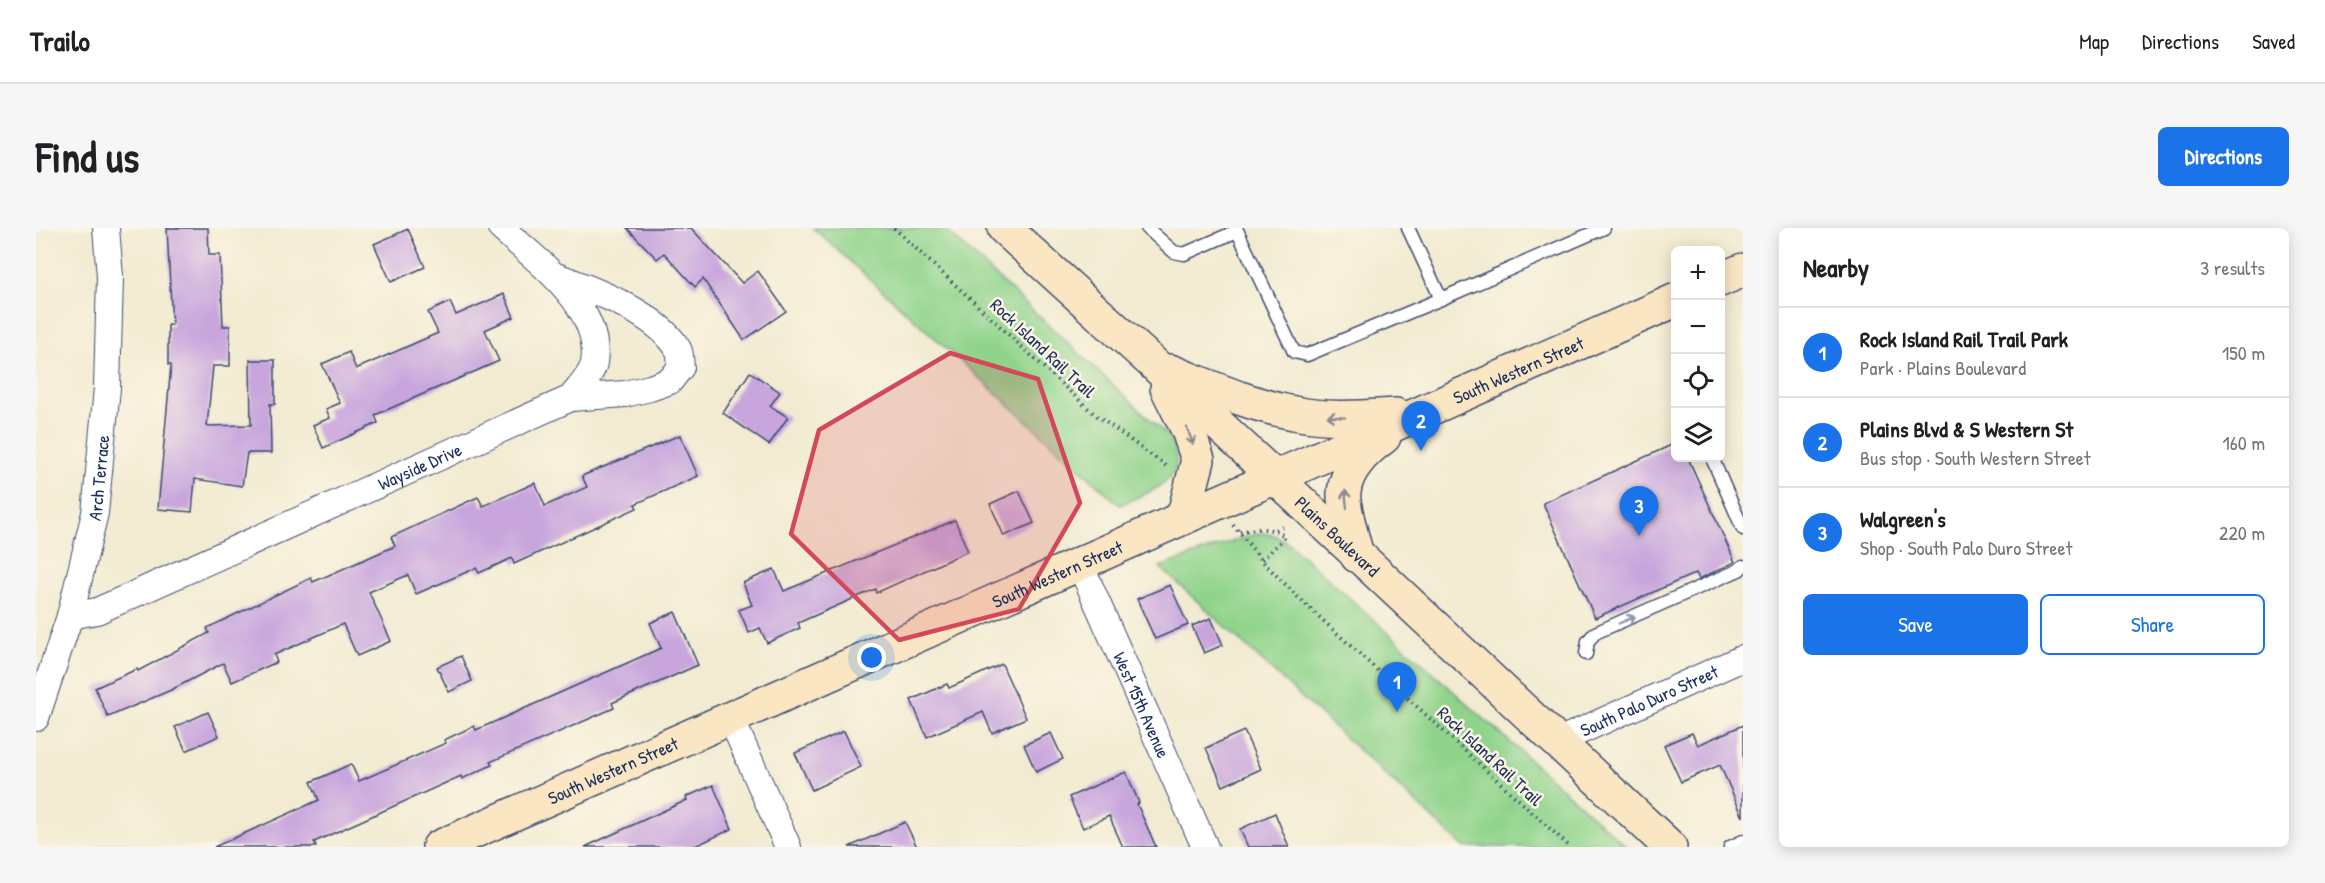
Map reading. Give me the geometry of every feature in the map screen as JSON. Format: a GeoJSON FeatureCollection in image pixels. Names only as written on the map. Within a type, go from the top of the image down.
{"type":"FeatureCollection","features":[{"type":"Feature","properties":{"kind":"main road","name":"Plains Boulevard"},"geometry":{"type":"LineString","coordinates":[[1004,228],[1155,365],[1670,847]]}},
{"type":"Feature","properties":{"kind":"main road"},"geometry":{"type":"LineString","coordinates":[[1725,278],[1743,270]]}},
{"type":"Feature","properties":{"kind":"main road","name":"South Western Street"},"geometry":{"type":"LineString","coordinates":[[439,847],[1079,562],[1671,302]]}},
{"type":"Feature","properties":{"kind":"main road"},"geometry":{"type":"LineString","coordinates":[[1155,365],[1236,398],[1295,414],[1349,418],[1415,414]]}},
{"type":"Feature","properties":{"kind":"main road"},"geometry":{"type":"LineString","coordinates":[[1155,365],[1188,430],[1198,460],[1182,518]]}},
{"type":"Feature","properties":{"kind":"main road"},"geometry":{"type":"LineString","coordinates":[[1357,556],[1343,492],[1352,469],[1372,445],[1415,414]]}},
{"type":"Feature","properties":{"kind":"street","name":"Arch Terrace"},"geometry":{"type":"LineString","coordinates":[[36,718],[70,616],[95,513],[107,388],[110,276],[106,228]]}},
{"type":"Feature","properties":{"kind":"street"},"geometry":{"type":"LineString","coordinates":[[501,228],[552,274],[583,310],[594,338],[594,366],[571,398]]}},
{"type":"Feature","properties":{"kind":"street"},"geometry":{"type":"LineString","coordinates":[[552,274],[601,293],[634,311],[665,332],[679,350],[681,367],[669,381],[625,394],[571,398]]}},
{"type":"Feature","properties":{"kind":"street","name":"Wayside Drive"},"geometry":{"type":"LineString","coordinates":[[70,616],[97,611],[571,398]]}},
{"type":"Feature","properties":{"kind":"street","name":"West 15th Avenue"},"geometry":{"type":"LineString","coordinates":[[1079,562],[1205,847]]}},
{"type":"Feature","properties":{"kind":"street","name":"South Palo Duro Street"},"geometry":{"type":"LineString","coordinates":[[1556,742],[1743,658]]}},
{"type":"Feature","properties":{"kind":"street"},"geometry":{"type":"LineString","coordinates":[[730,717],[788,847]]}},
{"type":"Feature","properties":{"kind":"lane"},"geometry":{"type":"LineString","coordinates":[[1147,228],[1174,252],[1184,254],[1236,230],[1294,352],[1307,355],[1604,228]]}},
{"type":"Feature","properties":{"kind":"lane"},"geometry":{"type":"LineString","coordinates":[[1408,228],[1441,299]]}},
{"type":"Feature","properties":{"kind":"lane"},"geometry":{"type":"LineString","coordinates":[[1714,462],[1743,529]]}},
{"type":"Feature","properties":{"kind":"lane"},"geometry":{"type":"LineString","coordinates":[[1586,654],[1588,641],[1595,633],[1702,587],[1743,566]]}},
{"type":"Feature","properties":{"kind":"lane"},"geometry":{"type":"LineString","coordinates":[[1730,847],[1743,841]]}},
{"type":"Feature","properties":{"kind":"path","name":"Rock Island Rail Trail"},"geometry":{"type":"LineString","coordinates":[[894,228],[1093,413],[1174,472]]}},
{"type":"Feature","properties":{"kind":"path","name":"Rock Island Rail Trail"},"geometry":{"type":"LineString","coordinates":[[1262,560],[1286,537],[1276,530],[1240,532],[1262,560],[1304,603],[1570,847]]}},
{"type":"Feature","properties":{"kind":"highlighted area"},"geometry":{"type":"Polygon","coordinates":[[[950,353],[1038,379],[1080,503],[1019,609],[899,640],[791,534],[819,430],[950,353]]]}},
{"type":"Feature","properties":{"kind":"green space"},"geometry":{"type":"Polygon","coordinates":[[[813,228],[944,228],[1169,437],[1175,452],[1176,464],[1172,474],[1166,482],[1156,488],[1120,505],[813,228]]]}},
{"type":"Feature","properties":{"kind":"green space"},"geometry":{"type":"Polygon","coordinates":[[[1260,533],[1274,535],[1287,542],[1627,847],[1464,847],[1160,567],[1260,533]]]}},
{"type":"Feature","properties":{"kind":"building"},"geometry":{"type":"Polygon","coordinates":[[[167,228],[208,228],[209,255],[220,255],[223,326],[230,326],[230,366],[213,366],[207,426],[251,425],[250,360],[275,360],[275,404],[270,404],[271,453],[247,453],[242,486],[195,479],[192,512],[158,509],[171,365],[168,365],[168,325],[172,325],[167,228]]]}},
{"type":"Feature","properties":{"kind":"building"},"geometry":{"type":"Polygon","coordinates":[[[627,228],[691,228],[742,283],[758,271],[786,311],[744,340],[703,279],[695,287],[664,253],[657,259],[627,228]]]}},
{"type":"Feature","properties":{"kind":"building"},"geometry":{"type":"Polygon","coordinates":[[[408,229],[425,267],[391,282],[374,244],[408,229]]]}},
{"type":"Feature","properties":{"kind":"building"},"geometry":{"type":"Polygon","coordinates":[[[504,294],[514,317],[485,330],[499,361],[375,415],[378,423],[323,448],[313,425],[330,418],[326,409],[340,403],[322,364],[349,352],[356,369],[438,333],[428,312],[450,302],[456,315],[504,294]]]}},
{"type":"Feature","properties":{"kind":"building"},"geometry":{"type":"Polygon","coordinates":[[[750,372],[780,392],[770,406],[788,417],[769,445],[723,413],[750,372]]]}},
{"type":"Feature","properties":{"kind":"building"},"geometry":{"type":"Polygon","coordinates":[[[680,435],[698,476],[635,504],[637,508],[514,564],[512,558],[479,573],[476,568],[416,594],[408,575],[369,592],[391,641],[357,656],[343,624],[274,655],[277,662],[232,682],[223,663],[171,690],[108,717],[95,688],[137,669],[138,671],[209,633],[207,628],[311,578],[313,582],[395,546],[391,537],[478,497],[483,506],[535,483],[545,506],[587,487],[582,476],[680,435]]]}},
{"type":"Feature","properties":{"kind":"building"},"geometry":{"type":"Polygon","coordinates":[[[1671,445],[1671,462],[1690,462],[1735,562],[1699,579],[1696,573],[1595,618],[1543,503],[1671,445]]]}},
{"type":"Feature","properties":{"kind":"building"},"geometry":{"type":"Polygon","coordinates":[[[1019,491],[1034,523],[1004,536],[990,504],[1019,491]]]}},
{"type":"Feature","properties":{"kind":"building"},"geometry":{"type":"Polygon","coordinates":[[[955,520],[968,551],[876,593],[875,589],[798,623],[800,628],[767,643],[760,628],[749,633],[739,610],[752,605],[743,583],[774,569],[784,591],[955,520]]]}},
{"type":"Feature","properties":{"kind":"building"},"geometry":{"type":"Polygon","coordinates":[[[1170,585],[1188,625],[1155,639],[1137,599],[1170,585]]]}},
{"type":"Feature","properties":{"kind":"building"},"geometry":{"type":"Polygon","coordinates":[[[675,612],[698,665],[612,703],[614,708],[490,762],[492,765],[462,779],[461,776],[314,842],[316,847],[214,847],[319,800],[311,782],[351,764],[359,781],[446,743],[444,740],[474,726],[476,730],[661,648],[650,623],[675,612]]]}},
{"type":"Feature","properties":{"kind":"building"},"geometry":{"type":"Polygon","coordinates":[[[1211,618],[1223,645],[1204,653],[1192,626],[1211,618]]]}},
{"type":"Feature","properties":{"kind":"building"},"geometry":{"type":"Polygon","coordinates":[[[461,656],[472,681],[449,692],[437,667],[461,656]]]}},
{"type":"Feature","properties":{"kind":"building"},"geometry":{"type":"Polygon","coordinates":[[[1002,664],[1026,718],[992,733],[983,712],[927,737],[911,700],[947,684],[949,688],[1002,664]]]}},
{"type":"Feature","properties":{"kind":"building"},"geometry":{"type":"Polygon","coordinates":[[[208,712],[219,736],[186,751],[175,727],[208,712]]]}},
{"type":"Feature","properties":{"kind":"building"},"geometry":{"type":"Polygon","coordinates":[[[1743,725],[1743,817],[1720,765],[1681,782],[1664,745],[1692,733],[1698,745],[1743,725]]]}},
{"type":"Feature","properties":{"kind":"building"},"geometry":{"type":"Polygon","coordinates":[[[844,731],[861,767],[812,790],[795,753],[844,731]]]}},
{"type":"Feature","properties":{"kind":"building"},"geometry":{"type":"Polygon","coordinates":[[[1244,731],[1261,769],[1223,786],[1206,748],[1244,731]]]}},
{"type":"Feature","properties":{"kind":"building"},"geometry":{"type":"Polygon","coordinates":[[[1051,733],[1063,759],[1036,772],[1024,745],[1051,733]]]}},
{"type":"Feature","properties":{"kind":"building"},"geometry":{"type":"Polygon","coordinates":[[[1126,772],[1156,847],[1123,847],[1109,816],[1083,828],[1069,797],[1126,772]]]}},
{"type":"Feature","properties":{"kind":"building"},"geometry":{"type":"Polygon","coordinates":[[[713,785],[732,829],[693,847],[585,847],[687,800],[686,797],[713,785]]]}},
{"type":"Feature","properties":{"kind":"building"},"geometry":{"type":"Polygon","coordinates":[[[1275,813],[1289,847],[1248,847],[1240,829],[1275,813]]]}},
{"type":"Feature","properties":{"kind":"building"},"geometry":{"type":"Polygon","coordinates":[[[905,822],[917,847],[849,847],[905,822]]]}},
{"type":"Feature","properties":{"kind":"place","name":"Plains Blvd & S Western St"},"geometry":{"type":"Point","coordinates":[1421,451]}},
{"type":"Feature","properties":{"kind":"place","name":"Walgreen's"},"geometry":{"type":"Point","coordinates":[1639,536]}},
{"type":"Feature","properties":{"kind":"place","name":"Rock Island Rail Trail Park"},"geometry":{"type":"Point","coordinates":[1397,712]}}]}
